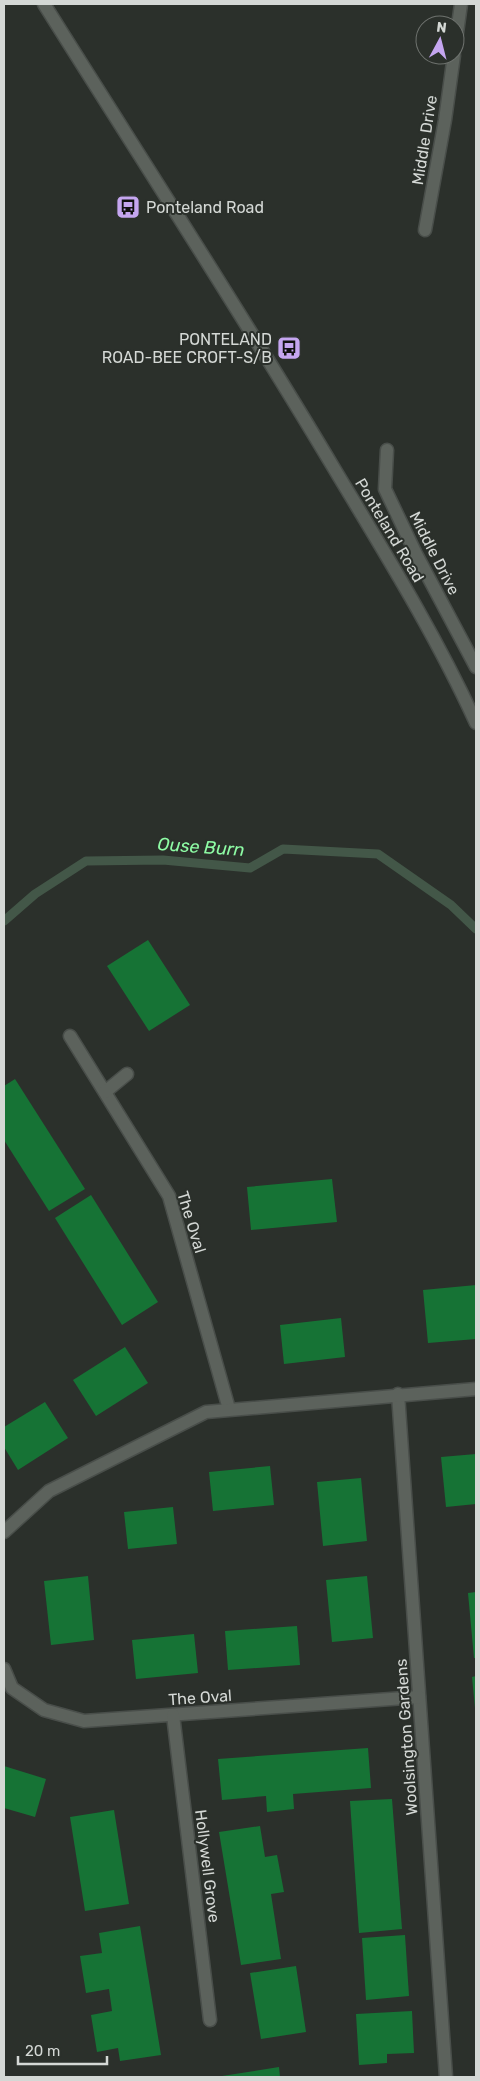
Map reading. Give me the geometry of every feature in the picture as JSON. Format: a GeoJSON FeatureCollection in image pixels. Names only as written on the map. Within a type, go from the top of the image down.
{"type":"FeatureCollection","features":[{"type":"Feature","properties":{"kind":"street","name":"Ponteland Road"},"geometry":{"type":"LineString","coordinates":[[44,4],[279,375],[418,608],[459,685],[476,723]]}},
{"type":"Feature","properties":{"kind":"street","name":"Middle Drive"},"geometry":{"type":"LineString","coordinates":[[425,230],[445,120],[453,65]]}},
{"type":"Feature","properties":{"kind":"street","name":"Middle Drive"},"geometry":{"type":"LineString","coordinates":[[387,450],[385,489],[416,554],[476,667]]}},
{"type":"Feature","properties":{"kind":"street","name":"The Oval"},"geometry":{"type":"LineString","coordinates":[[70,1036],[169,1196],[229,1409]]}},
{"type":"Feature","properties":{"kind":"street"},"geometry":{"type":"LineString","coordinates":[[104,1092],[127,1074]]}},
{"type":"Feature","properties":{"kind":"street"},"geometry":{"type":"LineString","coordinates":[[4,1532],[49,1491],[206,1412],[398,1394],[476,1389]]}},
{"type":"Feature","properties":{"kind":"street","name":"Woolsington Gardens"},"geometry":{"type":"LineString","coordinates":[[398,1394],[446,2077]]}},
{"type":"Feature","properties":{"kind":"street","name":"The Oval"},"geometry":{"type":"LineString","coordinates":[[4,1669],[12,1688],[44,1710],[84,1721],[419,1697]]}},
{"type":"Feature","properties":{"kind":"street","name":"Hollywell Grove"},"geometry":{"type":"LineString","coordinates":[[173,1715],[210,2020]]}},
{"type":"Feature","properties":{"kind":"building"},"geometry":{"type":"Polygon","coordinates":[[[148,940],[190,1005],[149,1031],[107,966],[148,940]]]}},
{"type":"Feature","properties":{"kind":"building"},"geometry":{"type":"Polygon","coordinates":[[[15,1079],[85,1189],[49,1211],[4,1140],[4,1086],[15,1079]]]}},
{"type":"Feature","properties":{"kind":"building"},"geometry":{"type":"Polygon","coordinates":[[[332,1179],[337,1222],[251,1230],[247,1187],[332,1179]]]}},
{"type":"Feature","properties":{"kind":"building"},"geometry":{"type":"Polygon","coordinates":[[[91,1195],[158,1302],[122,1325],[55,1218],[91,1195]]]}},
{"type":"Feature","properties":{"kind":"building"},"geometry":{"type":"Polygon","coordinates":[[[476,1285],[476,1339],[428,1343],[423,1290],[476,1285]]]}},
{"type":"Feature","properties":{"kind":"building"},"geometry":{"type":"Polygon","coordinates":[[[341,1318],[345,1357],[284,1364],[280,1325],[341,1318]]]}},
{"type":"Feature","properties":{"kind":"building"},"geometry":{"type":"Polygon","coordinates":[[[125,1347],[148,1383],[96,1416],[73,1380],[125,1347]]]}},
{"type":"Feature","properties":{"kind":"building"},"geometry":{"type":"Polygon","coordinates":[[[45,1402],[68,1438],[18,1470],[4,1447],[4,1427],[45,1402]]]}},
{"type":"Feature","properties":{"kind":"building"},"geometry":{"type":"Polygon","coordinates":[[[476,1454],[476,1504],[446,1507],[441,1457],[476,1454]]]}},
{"type":"Feature","properties":{"kind":"building"},"geometry":{"type":"Polygon","coordinates":[[[270,1466],[274,1505],[213,1511],[209,1472],[270,1466]]]}},
{"type":"Feature","properties":{"kind":"building"},"geometry":{"type":"Polygon","coordinates":[[[361,1478],[367,1541],[323,1546],[317,1482],[361,1478]]]}},
{"type":"Feature","properties":{"kind":"building"},"geometry":{"type":"Polygon","coordinates":[[[173,1507],[177,1544],[128,1549],[124,1512],[173,1507]]]}},
{"type":"Feature","properties":{"kind":"building"},"geometry":{"type":"Polygon","coordinates":[[[88,1576],[94,1640],[51,1645],[44,1581],[88,1576]]]}},
{"type":"Feature","properties":{"kind":"building"},"geometry":{"type":"Polygon","coordinates":[[[367,1576],[373,1638],[332,1642],[326,1580],[367,1576]]]}},
{"type":"Feature","properties":{"kind":"building"},"geometry":{"type":"Polygon","coordinates":[[[476,1592],[476,1658],[474,1658],[468,1593],[476,1592]]]}},
{"type":"Feature","properties":{"kind":"building"},"geometry":{"type":"Polygon","coordinates":[[[297,1626],[300,1665],[228,1670],[225,1631],[297,1626]]]}},
{"type":"Feature","properties":{"kind":"building"},"geometry":{"type":"Polygon","coordinates":[[[194,1634],[198,1673],[136,1679],[132,1640],[194,1634]]]}},
{"type":"Feature","properties":{"kind":"building"},"geometry":{"type":"Polygon","coordinates":[[[476,1676],[476,1708],[475,1708],[472,1677],[476,1676]]]}},
{"type":"Feature","properties":{"kind":"building"},"geometry":{"type":"Polygon","coordinates":[[[368,1748],[371,1788],[293,1794],[294,1809],[267,1812],[266,1796],[222,1800],[218,1759],[368,1748]]]}},
{"type":"Feature","properties":{"kind":"building"},"geometry":{"type":"Polygon","coordinates":[[[4,1766],[46,1779],[35,1817],[4,1808],[4,1766]]]}},
{"type":"Feature","properties":{"kind":"building"},"geometry":{"type":"Polygon","coordinates":[[[392,1799],[402,1929],[359,1933],[350,1801],[392,1799]]]}},
{"type":"Feature","properties":{"kind":"building"},"geometry":{"type":"Polygon","coordinates":[[[114,1810],[129,1904],[85,1911],[70,1817],[114,1810]]]}},
{"type":"Feature","properties":{"kind":"building"},"geometry":{"type":"Polygon","coordinates":[[[260,1826],[265,1857],[277,1855],[284,1892],[271,1894],[281,1959],[241,1965],[219,1832],[260,1826]]]}},
{"type":"Feature","properties":{"kind":"building"},"geometry":{"type":"Polygon","coordinates":[[[140,1926],[161,2055],[120,2061],[118,2048],[97,2052],[91,2015],[112,2011],[109,1989],[86,1993],[80,1956],[102,1953],[99,1933],[140,1926]]]}},
{"type":"Feature","properties":{"kind":"building"},"geometry":{"type":"Polygon","coordinates":[[[405,1935],[409,1996],[366,2000],[362,1938],[405,1935]]]}},
{"type":"Feature","properties":{"kind":"building"},"geometry":{"type":"Polygon","coordinates":[[[296,1966],[306,2032],[261,2039],[250,1973],[296,1966]]]}},
{"type":"Feature","properties":{"kind":"building"},"geometry":{"type":"Polygon","coordinates":[[[412,2011],[414,2053],[387,2054],[387,2063],[359,2065],[356,2014],[412,2011]]]}},
{"type":"Feature","properties":{"kind":"building"},"geometry":{"type":"Polygon","coordinates":[[[279,2067],[280,2077],[222,2077],[222,2076],[279,2067]]]}},
{"type":"Feature","properties":{"kind":"waterway","name":"Ouse Burn"},"geometry":{"type":"LineString","coordinates":[[4,921],[35,894],[86,861],[163,860],[250,868],[283,849],[378,854],[451,905],[476,929]]}},
{"type":"Feature","properties":{"kind":"place","name":"Ponteland Road"},"geometry":{"type":"Point","coordinates":[128,207]}},
{"type":"Feature","properties":{"kind":"place","name":"PONTELAND ROAD-BEE CROFT-S/B"},"geometry":{"type":"Point","coordinates":[289,348]}}]}
